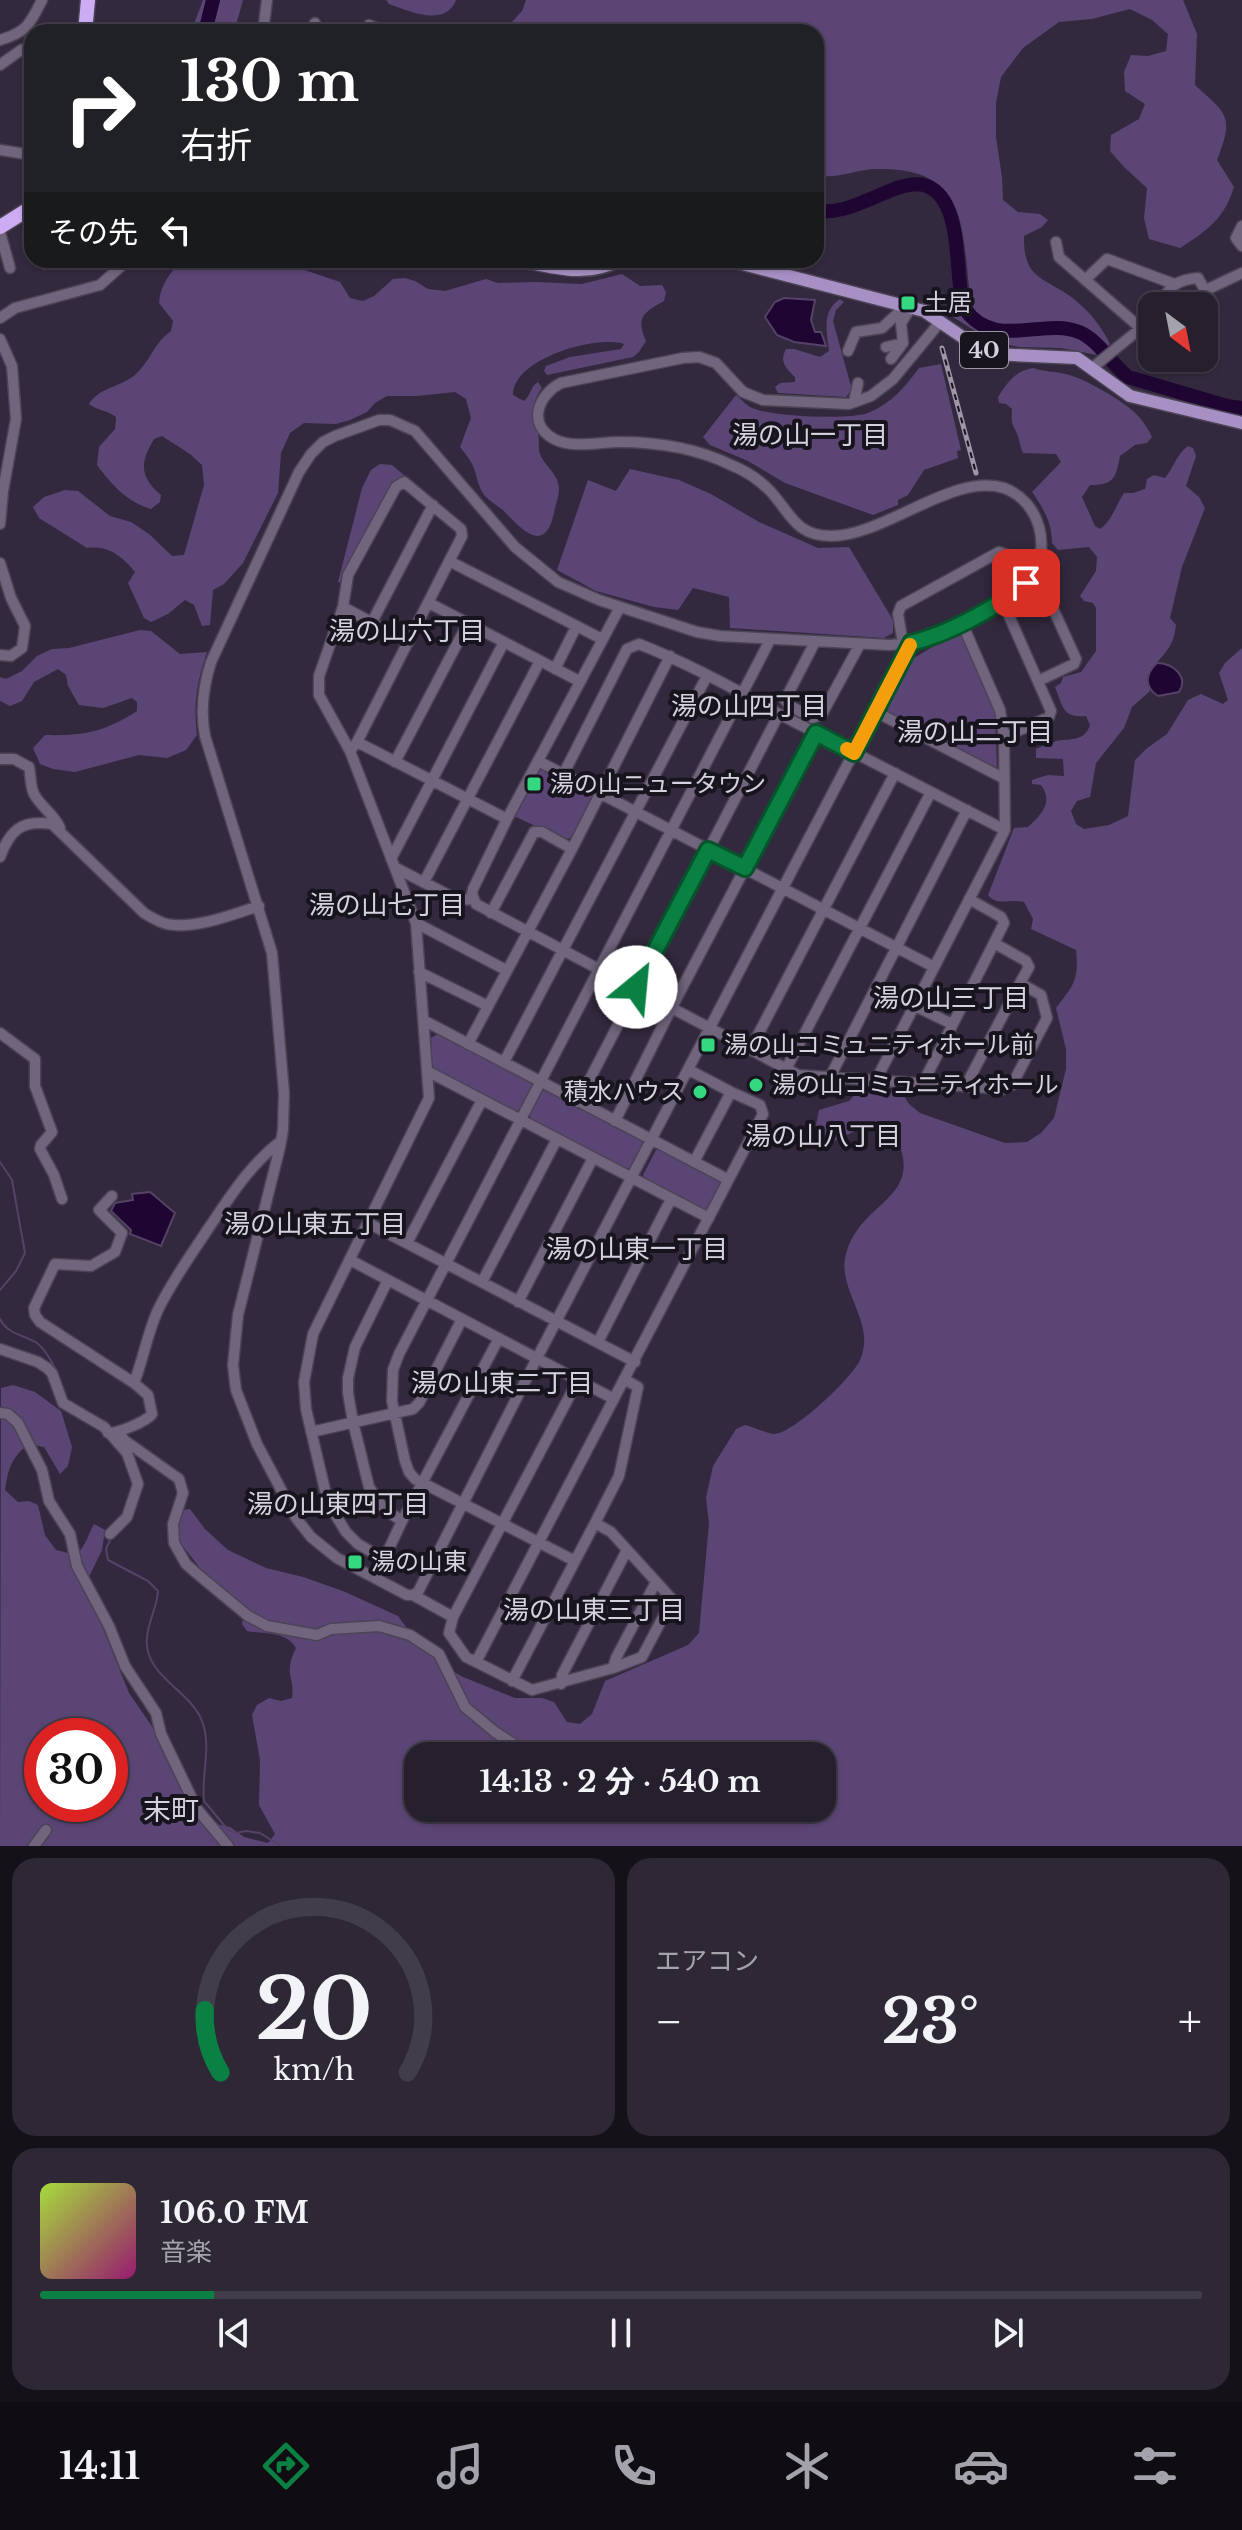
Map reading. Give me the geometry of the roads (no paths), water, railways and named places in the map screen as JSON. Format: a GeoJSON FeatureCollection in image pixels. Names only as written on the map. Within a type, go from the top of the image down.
{"type":"FeatureCollection","features":[{"type":"Feature","properties":{"kind":"highway"},"geometry":{"type":"LineString","coordinates":[[86,24],[88,0]]}},
{"type":"Feature","properties":{"kind":"highway"},"geometry":{"type":"LineString","coordinates":[[0,229],[24,212]]}},
{"type":"Feature","properties":{"kind":"main road"},"geometry":{"type":"LineString","coordinates":[[562,268],[582,272],[601,268]]}},
{"type":"Feature","properties":{"kind":"main road","name":"40"},"geometry":{"type":"LineString","coordinates":[[756,268],[941,321],[992,354],[1077,358],[1097,365],[1130,396],[1242,423]]}},
{"type":"Feature","properties":{"kind":"street"},"geometry":{"type":"LineString","coordinates":[[30,24],[42,0]]}},
{"type":"Feature","properties":{"kind":"street"},"geometry":{"type":"LineString","coordinates":[[264,24],[267,0]]}},
{"type":"Feature","properties":{"kind":"street"},"geometry":{"type":"LineString","coordinates":[[0,40],[24,29]]}},
{"type":"Feature","properties":{"kind":"street"},"geometry":{"type":"LineString","coordinates":[[0,65],[24,49]]}},
{"type":"Feature","properties":{"kind":"street"},"geometry":{"type":"LineString","coordinates":[[0,150],[24,154]]}},
{"type":"Feature","properties":{"kind":"street"},"geometry":{"type":"LineString","coordinates":[[1242,226],[1236,238],[1242,246]]}},
{"type":"Feature","properties":{"kind":"street"},"geometry":{"type":"LineString","coordinates":[[0,229],[10,268]]}},
{"type":"Feature","properties":{"kind":"street"},"geometry":{"type":"LineString","coordinates":[[1056,242],[1059,257],[1138,325]]}},
{"type":"Feature","properties":{"kind":"street"},"geometry":{"type":"LineString","coordinates":[[1086,279],[1107,259],[1174,284]]}},
{"type":"Feature","properties":{"kind":"street"},"geometry":{"type":"LineString","coordinates":[[1197,264],[1198,278],[1206,290],[1242,273]]}},
{"type":"Feature","properties":{"kind":"street"},"geometry":{"type":"LineString","coordinates":[[0,318],[15,308],[100,285],[119,268]]}},
{"type":"Feature","properties":{"kind":"street"},"geometry":{"type":"LineString","coordinates":[[1168,292],[1184,279],[1198,278]]}},
{"type":"Feature","properties":{"kind":"street"},"geometry":{"type":"LineString","coordinates":[[891,359],[903,343],[901,323],[909,311]]}},
{"type":"Feature","properties":{"kind":"street"},"geometry":{"type":"LineString","coordinates":[[848,351],[856,332],[882,328],[897,314],[909,311]]}},
{"type":"Feature","properties":{"kind":"street"},"geometry":{"type":"LineString","coordinates":[[453,1617],[351,1566],[311,1537],[296,1518],[257,1444],[236,1390],[233,1365],[238,1315],[281,1141],[284,1093],[275,973],[259,906],[201,716],[211,662],[299,472],[323,442],[379,420],[390,420],[415,431],[515,547],[536,566],[558,582],[620,607],[697,632],[745,639],[907,643],[934,636],[962,623],[1017,591],[1035,570],[1041,544],[1037,519],[1019,496],[1008,489],[973,486],[844,535],[819,535],[796,525],[760,482],[720,459],[669,445],[640,442],[566,443],[549,436],[539,421],[538,411],[545,393],[561,383],[690,357],[716,363],[743,392],[763,400],[836,405],[854,402],[871,396],[893,379],[941,321]]}},
{"type":"Feature","properties":{"kind":"street"},"geometry":{"type":"LineString","coordinates":[[1097,365],[1138,330]]}},
{"type":"Feature","properties":{"kind":"street"},"geometry":{"type":"LineString","coordinates":[[0,339],[12,366],[16,419],[0,524]]}},
{"type":"Feature","properties":{"kind":"street"},"geometry":{"type":"LineString","coordinates":[[886,347],[903,343]]}},
{"type":"Feature","properties":{"kind":"street"},"geometry":{"type":"LineString","coordinates":[[854,402],[858,383]]}},
{"type":"Feature","properties":{"kind":"street"},"geometry":{"type":"LineString","coordinates":[[350,751],[462,536],[461,529],[409,483],[399,483],[396,487],[348,575],[343,607],[318,686],[319,695],[350,751],[416,923],[429,1098],[313,1334],[304,1382],[306,1409],[328,1503],[352,1538],[377,1555],[387,1553],[499,1338]]}},
{"type":"Feature","properties":{"kind":"street"},"geometry":{"type":"LineString","coordinates":[[372,622],[433,505]]}},
{"type":"Feature","properties":{"kind":"street"},"geometry":{"type":"LineString","coordinates":[[413,1595],[418,1592],[537,1358],[876,712],[907,643],[898,614],[901,606],[999,552],[1035,570],[1076,659],[1074,664],[1038,681]]}},
{"type":"Feature","properties":{"kind":"street"},"geometry":{"type":"LineString","coordinates":[[449,561],[602,639]]}},
{"type":"Feature","properties":{"kind":"street"},"geometry":{"type":"LineString","coordinates":[[0,563],[11,598],[25,626],[22,648],[11,656],[0,655]]}},
{"type":"Feature","properties":{"kind":"street"},"geometry":{"type":"LineString","coordinates":[[1002,600],[1051,711],[1049,717],[1004,737]]}},
{"type":"Feature","properties":{"kind":"street"},"geometry":{"type":"LineString","coordinates":[[429,603],[579,681]]}},
{"type":"Feature","properties":{"kind":"street"},"geometry":{"type":"LineString","coordinates":[[343,607],[408,642]]}},
{"type":"Feature","properties":{"kind":"street"},"geometry":{"type":"LineString","coordinates":[[620,607],[473,889],[473,899],[481,908],[798,1075],[1004,1089],[1012,1085],[1047,1018],[1041,995],[1020,983]]}},
{"type":"Feature","properties":{"kind":"street"},"geometry":{"type":"LineString","coordinates":[[395,762],[468,623]]}},
{"type":"Feature","properties":{"kind":"street"},"geometry":{"type":"LineString","coordinates":[[876,1080],[1005,830],[1004,737],[1000,710],[962,623]]}},
{"type":"Feature","properties":{"kind":"street"},"geometry":{"type":"LineString","coordinates":[[555,669],[576,627]]}},
{"type":"Feature","properties":{"kind":"street"},"geometry":{"type":"LineString","coordinates":[[575,1561],[422,1483],[409,1472],[395,1414],[391,1386],[393,1370],[444,1263],[770,640]]}},
{"type":"Feature","properties":{"kind":"street"},"geometry":{"type":"LineString","coordinates":[[393,863],[432,780],[504,642]]}},
{"type":"Feature","properties":{"kind":"street"},"geometry":{"type":"LineString","coordinates":[[815,642],[785,700],[787,705],[813,718],[822,714],[860,644]]}},
{"type":"Feature","properties":{"kind":"street"},"geometry":{"type":"LineString","coordinates":[[564,773],[627,649],[639,644],[743,693],[1005,830]]}},
{"type":"Feature","properties":{"kind":"street"},"geometry":{"type":"LineString","coordinates":[[468,1044],[670,656]]}},
{"type":"Feature","properties":{"kind":"street"},"geometry":{"type":"LineString","coordinates":[[424,882],[540,661]]}},
{"type":"Feature","properties":{"kind":"street"},"geometry":{"type":"LineString","coordinates":[[504,1062],[707,676]]}},
{"type":"Feature","properties":{"kind":"street"},"geometry":{"type":"LineString","coordinates":[[876,712],[1003,778]]}},
{"type":"Feature","properties":{"kind":"street"},"geometry":{"type":"LineString","coordinates":[[578,1102],[779,714]]}},
{"type":"Feature","properties":{"kind":"street"},"geometry":{"type":"LineString","coordinates":[[615,1121],[816,733]]}},
{"type":"Feature","properties":{"kind":"street"},"geometry":{"type":"LineString","coordinates":[[357,742],[507,819]]}},
{"type":"Feature","properties":{"kind":"street"},"geometry":{"type":"LineString","coordinates":[[0,759],[14,759],[29,767],[32,790],[39,803],[56,818],[63,834]]}},
{"type":"Feature","properties":{"kind":"street"},"geometry":{"type":"LineString","coordinates":[[538,761],[934,967]]}},
{"type":"Feature","properties":{"kind":"street"},"geometry":{"type":"LineString","coordinates":[[750,1050],[895,773]]}},
{"type":"Feature","properties":{"kind":"street"},"geometry":{"type":"LineString","coordinates":[[786,1069],[931,792]]}},
{"type":"Feature","properties":{"kind":"street"},"geometry":{"type":"LineString","coordinates":[[830,1077],[967,810]]}},
{"type":"Feature","properties":{"kind":"street"},"geometry":{"type":"LineString","coordinates":[[0,857],[16,829],[37,822],[52,824],[144,913],[160,922],[190,925],[259,906]]}},
{"type":"Feature","properties":{"kind":"street"},"geometry":{"type":"LineString","coordinates":[[491,913],[534,832],[542,832],[572,849]]}},
{"type":"Feature","properties":{"kind":"street"},"geometry":{"type":"LineString","coordinates":[[393,863],[458,900],[473,899]]}},
{"type":"Feature","properties":{"kind":"street"},"geometry":{"type":"LineString","coordinates":[[923,1083],[1004,923],[1001,917],[969,899]]}},
{"type":"Feature","properties":{"kind":"street"},"geometry":{"type":"LineString","coordinates":[[416,923],[506,970]]}},
{"type":"Feature","properties":{"kind":"street"},"geometry":{"type":"LineString","coordinates":[[966,1085],[1029,967],[1026,961],[994,943]]}},
{"type":"Feature","properties":{"kind":"street"},"geometry":{"type":"LineString","coordinates":[[419,972],[488,1006]]}},
{"type":"Feature","properties":{"kind":"street"},"geometry":{"type":"LineString","coordinates":[[915,1006],[952,1024]]}},
{"type":"Feature","properties":{"kind":"street"},"geometry":{"type":"LineString","coordinates":[[423,1020],[727,1179]]}},
{"type":"Feature","properties":{"kind":"street"},"geometry":{"type":"LineString","coordinates":[[0,1033],[35,1059],[35,1086],[52,1132],[40,1149],[62,1199]]}},
{"type":"Feature","properties":{"kind":"street"},"geometry":{"type":"LineString","coordinates":[[476,1662],[763,1114],[760,1105],[689,1070]]}},
{"type":"Feature","properties":{"kind":"street"},"geometry":{"type":"LineString","coordinates":[[427,1071],[709,1218]]}},
{"type":"Feature","properties":{"kind":"street"},"geometry":{"type":"LineString","coordinates":[[694,1162],[731,1092]]}},
{"type":"Feature","properties":{"kind":"street"},"geometry":{"type":"LineString","coordinates":[[407,1243],[482,1100]]}},
{"type":"Feature","properties":{"kind":"street"},"geometry":{"type":"LineString","coordinates":[[482,1282],[557,1139]]}},
{"type":"Feature","properties":{"kind":"street"},"geometry":{"type":"LineString","coordinates":[[134,1383],[148,1337],[167,1294],[245,1177],[263,1155],[281,1141]]}},
{"type":"Feature","properties":{"kind":"street"},"geometry":{"type":"LineString","coordinates":[[518,1302],[593,1158]]}},
{"type":"Feature","properties":{"kind":"street"},"geometry":{"type":"LineString","coordinates":[[112,1196],[99,1210],[122,1233],[115,1252],[91,1266],[55,1264],[33,1311],[40,1322],[148,1395],[152,1414],[148,1420],[114,1432]]}},
{"type":"Feature","properties":{"kind":"street"},"geometry":{"type":"LineString","coordinates":[[598,1342],[671,1199]]}},
{"type":"Feature","properties":{"kind":"street"},"geometry":{"type":"LineString","coordinates":[[368,1223],[635,1362]]}},
{"type":"Feature","properties":{"kind":"street"},"geometry":{"type":"LineString","coordinates":[[350,1260],[614,1399]]}},
{"type":"Feature","properties":{"kind":"street"},"geometry":{"type":"LineString","coordinates":[[388,1280],[362,1330],[351,1363],[348,1393],[369,1487],[384,1509],[402,1521]]}},
{"type":"Feature","properties":{"kind":"street"},"geometry":{"type":"LineString","coordinates":[[311,1432],[413,1409],[419,1403],[462,1319]]}},
{"type":"Feature","properties":{"kind":"street"},"geometry":{"type":"LineString","coordinates":[[0,1349],[47,1368],[52,1373],[63,1403],[114,1432],[179,1479],[183,1493],[173,1524],[174,1543],[186,1564],[248,1616],[267,1626],[317,1635],[331,1629],[379,1626],[410,1635],[431,1648],[444,1661],[445,1669],[465,1707],[510,1742]]}},
{"type":"Feature","properties":{"kind":"street"},"geometry":{"type":"LineString","coordinates":[[512,1681],[619,1476],[638,1387],[624,1379]]}},
{"type":"Feature","properties":{"kind":"street"},"geometry":{"type":"LineString","coordinates":[[578,1380],[453,1617],[449,1633],[466,1657],[532,1690],[561,1684],[642,1657],[671,1598],[611,1532],[595,1523]]}},
{"type":"Feature","properties":{"kind":"street"},"geometry":{"type":"LineString","coordinates":[[0,1413],[8,1414],[18,1423],[45,1477],[49,1501],[70,1534],[77,1566],[109,1626],[125,1666],[156,1713],[161,1734],[197,1809],[228,1846]]}},
{"type":"Feature","properties":{"kind":"street"},"geometry":{"type":"LineString","coordinates":[[110,1534],[127,1517],[138,1484],[127,1453],[114,1432]]}},
{"type":"Feature","properties":{"kind":"street"},"geometry":{"type":"LineString","coordinates":[[561,1684],[562,1675],[627,1550]]}},
{"type":"Feature","properties":{"kind":"street"},"geometry":{"type":"LineString","coordinates":[[613,1668],[656,1582]]}},
{"type":"Feature","properties":{"kind":"street"},"geometry":{"type":"LineString","coordinates":[[34,1846],[46,1830]]}},
{"type":"Feature","properties":{"kind":"waterway"},"geometry":{"type":"LineString","coordinates":[[207,24],[213,0]]}},
{"type":"Feature","properties":{"kind":"waterway"},"geometry":{"type":"LineString","coordinates":[[824,211],[845,208],[903,186],[927,186],[945,203],[950,215],[962,301],[977,321],[1005,331],[1065,328],[1079,332],[1093,341],[1128,377],[1242,408]]}},
{"type":"Feature","properties":{"kind":"waterway"},"geometry":{"type":"LineString","coordinates":[[0,1162],[12,1180],[25,1253],[16,1271],[0,1290]]}},
{"type":"Feature","properties":{"kind":"waterway"},"geometry":{"type":"LineString","coordinates":[[0,1319],[11,1331],[40,1345],[56,1370]]}},
{"type":"Feature","properties":{"kind":"waterway"},"geometry":{"type":"LineString","coordinates":[[111,1538],[106,1549],[108,1560],[148,1581],[158,1591],[147,1646],[155,1667],[197,1711],[202,1721],[206,1741],[204,1801],[228,1830],[260,1833],[281,1846]]}},
{"type":"Feature","properties":{"kind":"railway"},"geometry":{"type":"LineString","coordinates":[[942,348],[976,473]]}},
{"type":"Feature","properties":{"kind":"place","name":"土居"},"geometry":{"type":"Point","coordinates":[908,303]}},
{"type":"Feature","properties":{"kind":"place","name":"湯の山ニュータウン"},"geometry":{"type":"Point","coordinates":[534,784]}},
{"type":"Feature","properties":{"kind":"place","name":"湯の山コミュニティホール前"},"geometry":{"type":"Point","coordinates":[708,1045]}},
{"type":"Feature","properties":{"kind":"place","name":"湯の山コミュニティホール"},"geometry":{"type":"Point","coordinates":[756,1085]}},
{"type":"Feature","properties":{"kind":"place","name":"積水ハウス"},"geometry":{"type":"Point","coordinates":[700,1092]}},
{"type":"Feature","properties":{"kind":"place","name":"湯の山東"},"geometry":{"type":"Point","coordinates":[355,1562]}},
{"type":"Feature","properties":{"kind":"district","name":"湯の山一丁目"},"geometry":{"type":"Point","coordinates":[810,435]}},
{"type":"Feature","properties":{"kind":"district","name":"湯の山六丁目"},"geometry":{"type":"Point","coordinates":[407,631]}},
{"type":"Feature","properties":{"kind":"district","name":"湯の山四丁目"},"geometry":{"type":"Point","coordinates":[749,706]}},
{"type":"Feature","properties":{"kind":"district","name":"湯の山二丁目"},"geometry":{"type":"Point","coordinates":[975,732]}},
{"type":"Feature","properties":{"kind":"district","name":"湯の山七丁目"},"geometry":{"type":"Point","coordinates":[387,905]}},
{"type":"Feature","properties":{"kind":"district","name":"湯の山三丁目"},"geometry":{"type":"Point","coordinates":[951,998]}},
{"type":"Feature","properties":{"kind":"district","name":"湯の山八丁目"},"geometry":{"type":"Point","coordinates":[823,1136]}},
{"type":"Feature","properties":{"kind":"district","name":"湯の山東五丁目"},"geometry":{"type":"Point","coordinates":[315,1224]}},
{"type":"Feature","properties":{"kind":"district","name":"湯の山東一丁目"},"geometry":{"type":"Point","coordinates":[637,1249]}},
{"type":"Feature","properties":{"kind":"district","name":"湯の山東二丁目"},"geometry":{"type":"Point","coordinates":[502,1383]}},
{"type":"Feature","properties":{"kind":"district","name":"湯の山東四丁目"},"geometry":{"type":"Point","coordinates":[338,1504]}},
{"type":"Feature","properties":{"kind":"district","name":"湯の山東三丁目"},"geometry":{"type":"Point","coordinates":[594,1610]}},
{"type":"Feature","properties":{"kind":"district","name":"末町"},"geometry":{"type":"Point","coordinates":[171,1810]}}]}
